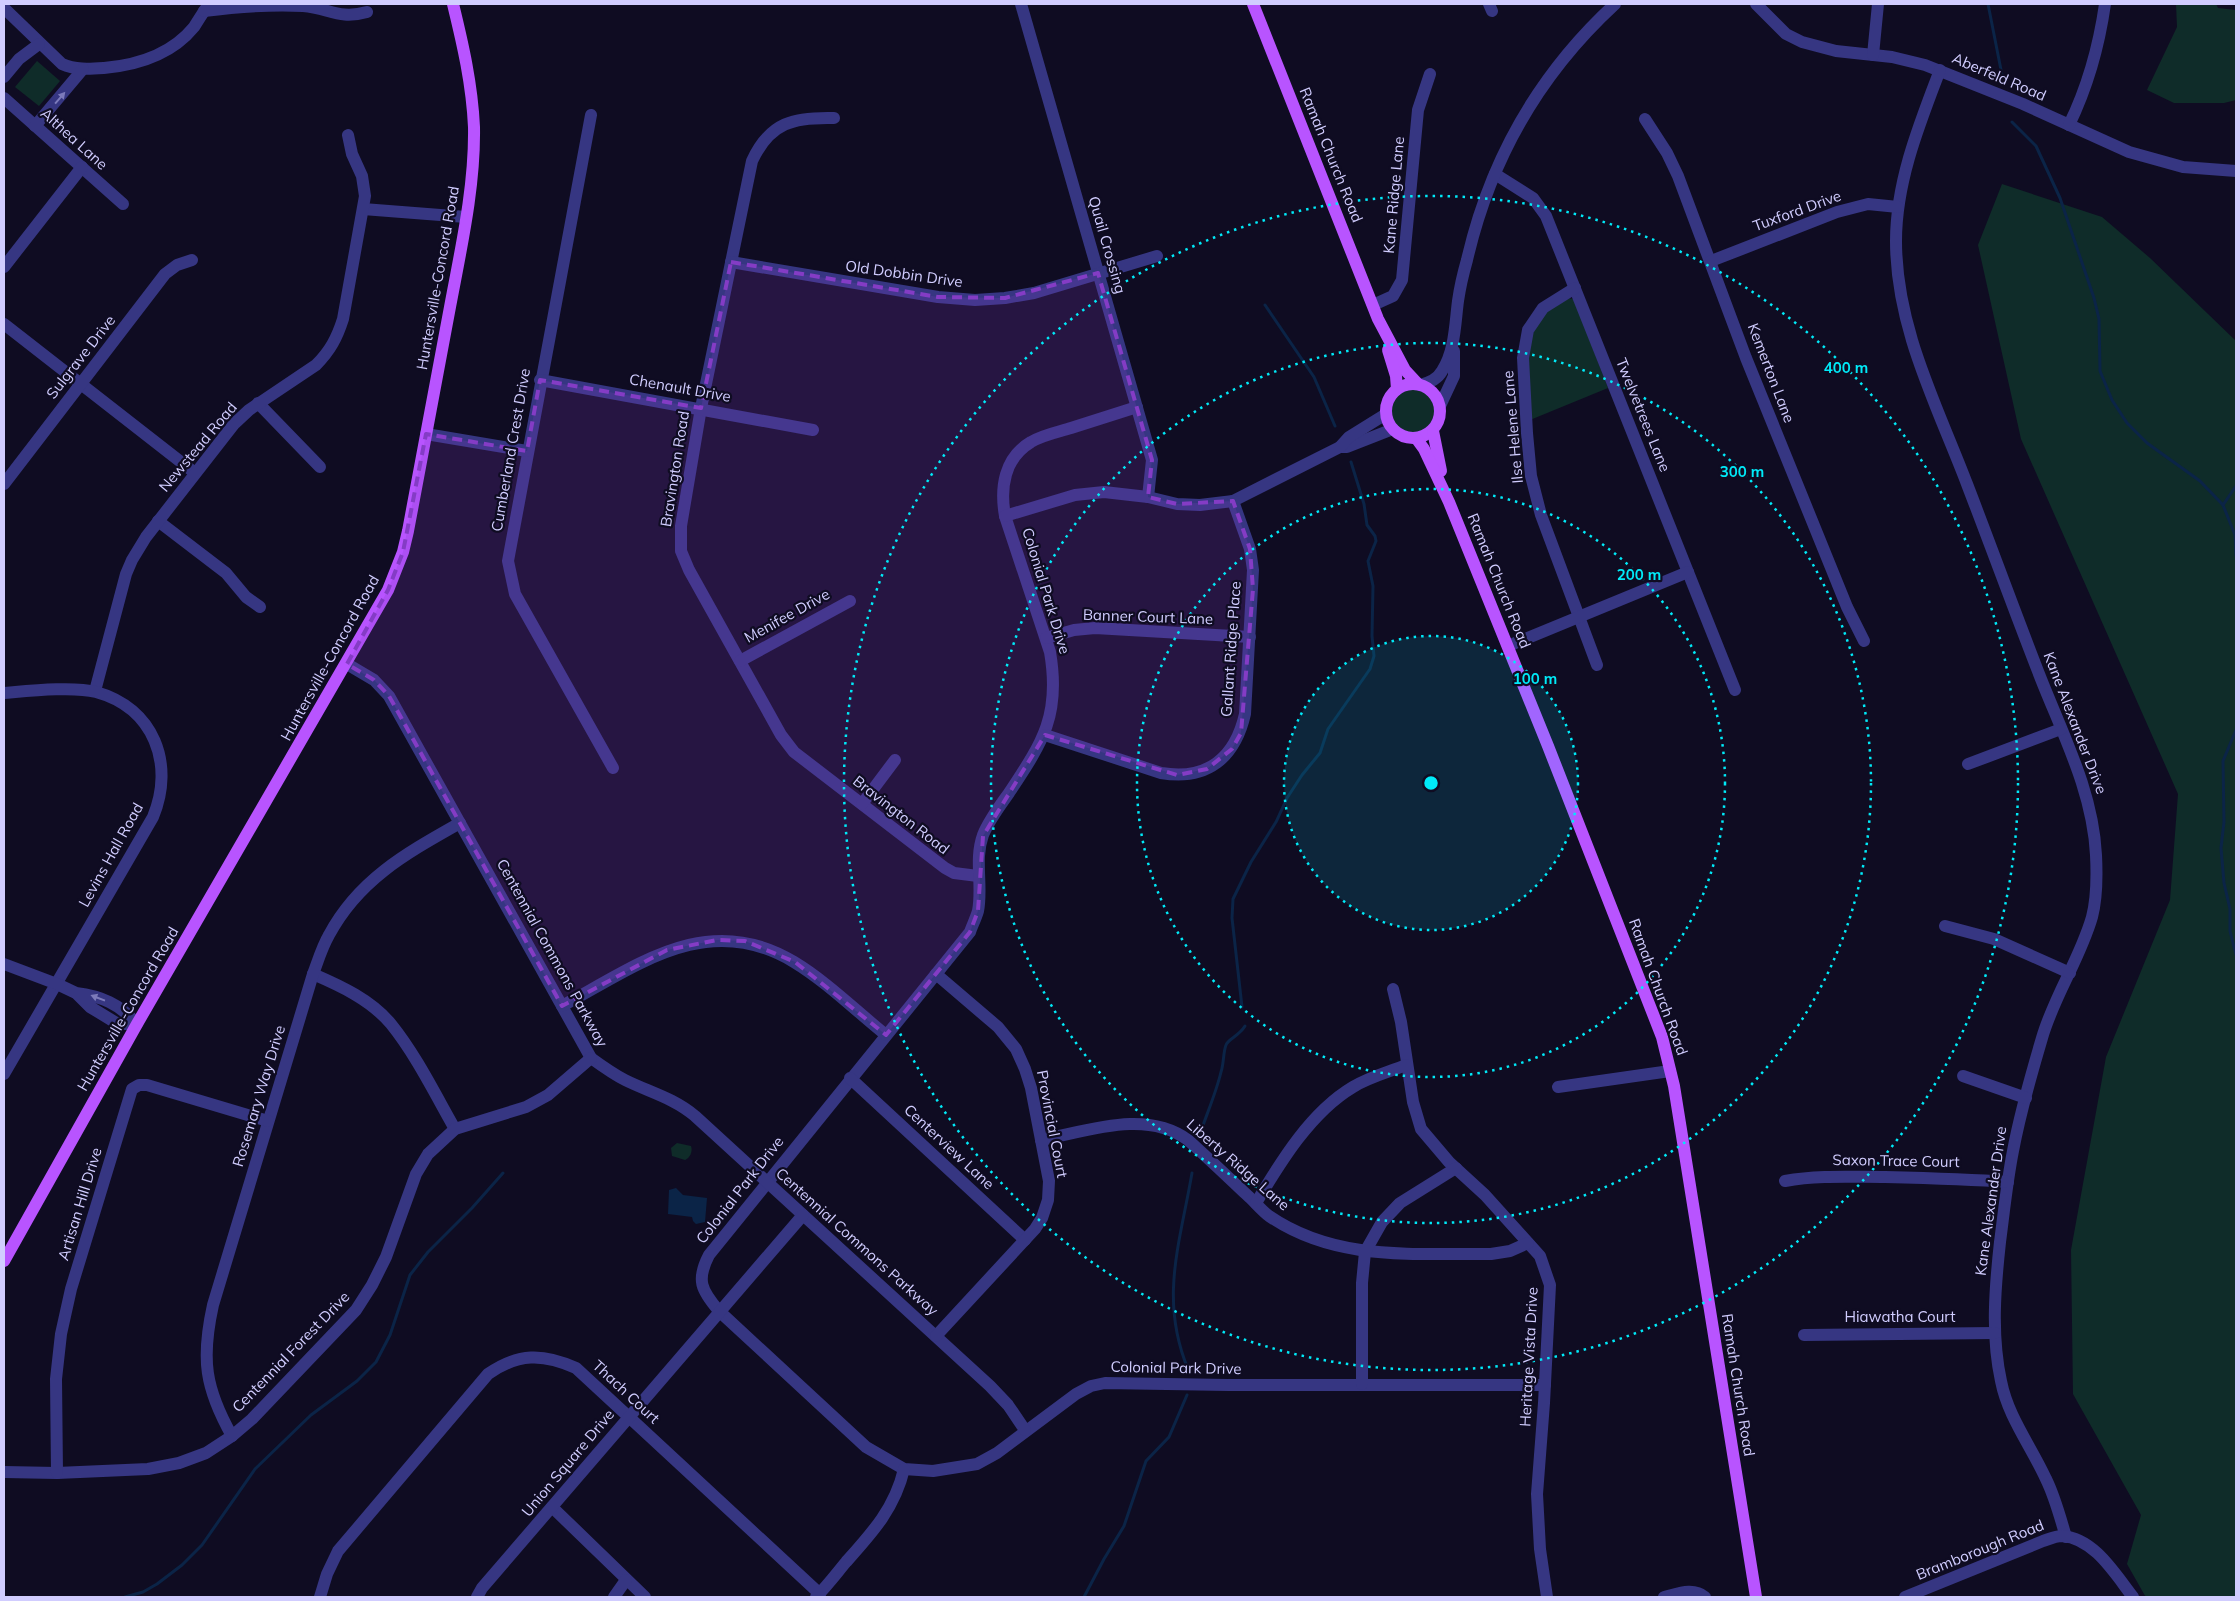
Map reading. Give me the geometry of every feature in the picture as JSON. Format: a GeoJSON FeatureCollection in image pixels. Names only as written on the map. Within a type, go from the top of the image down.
{"type":"FeatureCollection","features":[{"type":"Feature","properties":{"kind":"main road","name":"Huntersville-Concord Road"},"geometry":{"type":"LineString","coordinates":[[4,1261],[137,1024],[347,664],[388,590],[403,552],[466,217],[473,165],[472,104],[466,52],[453,4]]}},
{"type":"Feature","properties":{"kind":"main road","name":"Ramah Church Road"},"geometry":{"type":"LineString","coordinates":[[1253,4],[1373,305],[1396,376],[1396,389]]}},
{"type":"Feature","properties":{"kind":"main road","name":"Ramah Church Road"},"geometry":{"type":"LineString","coordinates":[[1378,319],[1405,370],[1419,385],[1432,392],[1440,406]]}},
{"type":"Feature","properties":{"kind":"main road"},"geometry":{"type":"LineString","coordinates":[[1419,385],[1408,384],[1396,389],[1389,399],[1386,414],[1393,429],[1404,437],[1416,438],[1432,431],[1440,416],[1440,406]]}},
{"type":"Feature","properties":{"kind":"main road","name":"Ramah Church Road"},"geometry":{"type":"LineString","coordinates":[[1432,431],[1449,502]]}},
{"type":"Feature","properties":{"kind":"main road","name":"Ramah Church Road"},"geometry":{"type":"LineString","coordinates":[[1416,438],[1424,449],[1449,502],[1508,646],[1662,1037],[1670,1071],[1756,1597]]}},
{"type":"Feature","properties":{"kind":"street","name":"Quail Crossing"},"geometry":{"type":"LineString","coordinates":[[1021,4],[1152,460],[1148,497]]}},
{"type":"Feature","properties":{"kind":"street"},"geometry":{"type":"LineString","coordinates":[[1440,406],[1454,376],[1454,336],[1458,299],[1468,252],[1495,174],[1512,136],[1550,74],[1592,25],[1615,4]]}},
{"type":"Feature","properties":{"kind":"street","name":"Aberfeld Road"},"geometry":{"type":"LineString","coordinates":[[1756,4],[1786,34],[1802,42],[1836,51],[1906,60],[1940,70],[2129,152],[2183,167],[2236,171]]}},
{"type":"Feature","properties":{"kind":"street"},"geometry":{"type":"LineString","coordinates":[[1873,55],[1878,4]]}},
{"type":"Feature","properties":{"kind":"street"},"geometry":{"type":"LineString","coordinates":[[2069,125],[2090,77],[2100,37],[2105,4]]}},
{"type":"Feature","properties":{"kind":"street"},"geometry":{"type":"LineString","coordinates":[[4,8],[39,44],[62,64],[71,68],[83,69],[113,67],[148,60],[180,40],[193,27],[206,7],[304,5],[345,16],[367,12]]}},
{"type":"Feature","properties":{"kind":"street"},"geometry":{"type":"LineString","coordinates":[[4,77],[19,59],[39,44]]}},
{"type":"Feature","properties":{"kind":"street"},"geometry":{"type":"LineString","coordinates":[[35,126],[83,69]]}},
{"type":"Feature","properties":{"kind":"street","name":"Kane Alexander Drive"},"geometry":{"type":"LineString","coordinates":[[1940,70],[1912,147],[1898,207],[1896,240],[1900,294],[1915,353],[2086,793],[2092,820],[2096,856],[2096,889],[2092,917],[2070,973],[2047,1023],[2016,1134],[1996,1282],[1995,1333],[2001,1382],[2010,1410],[2054,1496],[2066,1537]]}},
{"type":"Feature","properties":{"kind":"street","name":"Kane Ridge Lane"},"geometry":{"type":"LineString","coordinates":[[1373,305],[1393,296],[1402,280],[1418,110],[1430,74]]}},
{"type":"Feature","properties":{"kind":"street","name":"Althea Lane"},"geometry":{"type":"LineString","coordinates":[[4,98],[122,204]]}},
{"type":"Feature","properties":{"kind":"street","name":"Cumberland Crest Drive"},"geometry":{"type":"LineString","coordinates":[[591,115],[540,380],[508,561],[514,594],[613,768]]}},
{"type":"Feature","properties":{"kind":"street","name":"Bravington Road"},"geometry":{"type":"LineString","coordinates":[[834,118],[807,117],[789,122],[770,135],[756,151],[752,161],[701,408],[681,526],[681,551],[689,570],[781,735],[794,752],[944,868],[954,873],[978,876]]}},
{"type":"Feature","properties":{"kind":"street","name":"Kemerton Lane"},"geometry":{"type":"LineString","coordinates":[[1645,119],[1667,153],[1678,176],[1746,358],[1839,589],[1864,641]]}},
{"type":"Feature","properties":{"kind":"street","name":"Newstead Road"},"geometry":{"type":"LineString","coordinates":[[95,691],[126,574],[140,547],[158,521],[240,417],[316,365],[332,348],[343,319],[365,189],[362,176],[352,154],[348,135]]}},
{"type":"Feature","properties":{"kind":"street"},"geometry":{"type":"LineString","coordinates":[[4,267],[82,167]]}},
{"type":"Feature","properties":{"kind":"street","name":"Twelvetrees Lane"},"geometry":{"type":"LineString","coordinates":[[1495,174],[1525,192],[1541,208],[1575,288],[1734,690]]}},
{"type":"Feature","properties":{"kind":"street","name":"Tuxford Drive"},"geometry":{"type":"LineString","coordinates":[[1711,261],[1843,210],[1868,204],[1898,207]]}},
{"type":"Feature","properties":{"kind":"street"},"geometry":{"type":"LineString","coordinates":[[363,209],[466,217]]}},
{"type":"Feature","properties":{"kind":"street","name":"Old Dobbin Drive"},"geometry":{"type":"LineString","coordinates":[[731,262],[938,297],[975,300],[1006,298],[1034,293],[1157,256]]}},
{"type":"Feature","properties":{"kind":"street","name":"Sulgrave Drive"},"geometry":{"type":"LineString","coordinates":[[4,484],[165,274],[177,265],[192,260]]}},
{"type":"Feature","properties":{"kind":"street","name":"Ilse Helene Lane"},"geometry":{"type":"LineString","coordinates":[[1575,288],[1553,300],[1534,318],[1528,330],[1523,358],[1528,457],[1535,495],[1548,538],[1597,665]]}},
{"type":"Feature","properties":{"kind":"street"},"geometry":{"type":"LineString","coordinates":[[4,324],[196,473]]}},
{"type":"Feature","properties":{"kind":"street"},"geometry":{"type":"LineString","coordinates":[[1419,385],[1435,380],[1442,372],[1448,360],[1454,336]]}},
{"type":"Feature","properties":{"kind":"street","name":"Chenault Drive"},"geometry":{"type":"LineString","coordinates":[[540,380],[813,430]]}},
{"type":"Feature","properties":{"kind":"street"},"geometry":{"type":"LineString","coordinates":[[258,403],[320,467]]}},
{"type":"Feature","properties":{"kind":"street","name":"Colonial Park Drive"},"geometry":{"type":"LineString","coordinates":[[1137,407],[1031,441],[1017,454],[1008,468],[1003,484],[1002,499],[1046,638],[1052,666],[1052,710],[1045,735],[987,828],[979,852],[978,911],[970,932],[766,1181],[708,1255],[702,1269],[701,1280],[705,1295],[719,1311],[866,1447],[904,1469],[933,1471],[977,1464],[997,1453],[1025,1430],[1076,1394],[1091,1386],[1105,1383],[1545,1385]]}},
{"type":"Feature","properties":{"kind":"street"},"geometry":{"type":"LineString","coordinates":[[1006,516],[1074,495],[1104,492],[1148,497],[1178,504],[1200,505],[1232,501],[1340,447],[1349,437],[1386,414]]}},
{"type":"Feature","properties":{"kind":"street"},"geometry":{"type":"LineString","coordinates":[[1340,447],[1347,447],[1393,429]]}},
{"type":"Feature","properties":{"kind":"street"},"geometry":{"type":"LineString","coordinates":[[426,434],[527,451]]}},
{"type":"Feature","properties":{"kind":"street","name":"Gallant Ridge Place"},"geometry":{"type":"LineString","coordinates":[[1045,735],[1161,773],[1177,775],[1207,769],[1232,749],[1241,733],[1245,714],[1253,570],[1250,549],[1232,501]]}},
{"type":"Feature","properties":{"kind":"street"},"geometry":{"type":"LineString","coordinates":[[158,521],[226,573],[246,597],[260,607]]}},
{"type":"Feature","properties":{"kind":"street"},"geometry":{"type":"LineString","coordinates":[[1508,646],[1688,572]]}},
{"type":"Feature","properties":{"kind":"street","name":"Menifee Drive"},"geometry":{"type":"LineString","coordinates":[[740,661],[850,601]]}},
{"type":"Feature","properties":{"kind":"street","name":"Banner Court Lane"},"geometry":{"type":"LineString","coordinates":[[1046,638],[1074,630],[1095,628],[1250,637]]}},
{"type":"Feature","properties":{"kind":"street","name":"Centennial Commons Parkway"},"geometry":{"type":"LineString","coordinates":[[347,664],[374,680],[390,696],[592,1058],[624,1080],[684,1106],[990,1386],[1008,1405],[1025,1430]]}},
{"type":"Feature","properties":{"kind":"street","name":"Levins Hall Road"},"geometry":{"type":"LineString","coordinates":[[4,693],[66,690],[95,691],[127,706],[145,724],[157,745],[163,777],[162,789],[153,817],[4,1074]]}},
{"type":"Feature","properties":{"kind":"street"},"geometry":{"type":"LineString","coordinates":[[1968,764],[2061,729]]}},
{"type":"Feature","properties":{"kind":"street"},"geometry":{"type":"LineString","coordinates":[[862,804],[894,760]]}},
{"type":"Feature","properties":{"kind":"street","name":"Rosemary Way Drive"},"geometry":{"type":"LineString","coordinates":[[232,1436],[210,1390],[206,1362],[206,1337],[213,1305],[313,974],[329,935],[350,903],[372,879],[403,856],[460,823]]}},
{"type":"Feature","properties":{"kind":"street"},"geometry":{"type":"LineString","coordinates":[[1945,926],[1994,939],[2070,973]]}},
{"type":"Feature","properties":{"kind":"street"},"geometry":{"type":"LineString","coordinates":[[562,1006],[667,950],[690,943],[716,940],[745,941],[774,951],[795,962],[886,1035]]}},
{"type":"Feature","properties":{"kind":"street"},"geometry":{"type":"LineString","coordinates":[[4,964],[76,993],[90,1007],[118,1024],[137,1024]]}},
{"type":"Feature","properties":{"kind":"street"},"geometry":{"type":"LineString","coordinates":[[313,974],[344,987],[390,1022],[408,1048],[455,1129]]}},
{"type":"Feature","properties":{"kind":"street","name":"Provincial Court"},"geometry":{"type":"LineString","coordinates":[[936,974],[998,1027],[1016,1049],[1031,1088],[1049,1181],[1048,1200],[1042,1218],[1025,1240],[936,1336]]}},
{"type":"Feature","properties":{"kind":"street","name":"Heritage Vista Drive"},"geometry":{"type":"LineString","coordinates":[[1393,989],[1401,1022],[1412,1102],[1422,1129],[1456,1168],[1486,1195],[1540,1256],[1550,1285],[1537,1494],[1540,1549],[1547,1597]]}},
{"type":"Feature","properties":{"kind":"street","name":"Centennial Forest Drive"},"geometry":{"type":"LineString","coordinates":[[4,1472],[57,1473],[148,1469],[179,1463],[206,1453],[232,1436],[252,1419],[356,1310],[372,1285],[386,1257],[416,1174],[428,1154],[455,1129],[526,1107],[548,1095],[592,1058]]}},
{"type":"Feature","properties":{"kind":"street"},"geometry":{"type":"LineString","coordinates":[[1256,1203],[1277,1167],[1312,1120],[1353,1087],[1406,1065]]}},
{"type":"Feature","properties":{"kind":"street"},"geometry":{"type":"LineString","coordinates":[[1558,1087],[1670,1071]]}},
{"type":"Feature","properties":{"kind":"street"},"geometry":{"type":"LineString","coordinates":[[1963,1076],[2026,1098]]}},
{"type":"Feature","properties":{"kind":"street","name":"Centerview Lane"},"geometry":{"type":"LineString","coordinates":[[850,1078],[1025,1240]]}},
{"type":"Feature","properties":{"kind":"street","name":"Artisan Hill Drive"},"geometry":{"type":"LineString","coordinates":[[57,1473],[56,1379],[61,1334],[71,1289],[132,1089],[139,1085],[147,1085],[268,1121]]}},
{"type":"Feature","properties":{"kind":"street","name":"Liberty Ridge Lane"},"geometry":{"type":"LineString","coordinates":[[1041,1140],[1127,1124],[1143,1123],[1176,1131],[1267,1214],[1306,1236],[1340,1247],[1365,1252],[1491,1254],[1510,1251],[1528,1243]]}},
{"type":"Feature","properties":{"kind":"street"},"geometry":{"type":"LineString","coordinates":[[1362,1384],[1362,1283],[1365,1252],[1382,1222],[1400,1203],[1456,1168]]}},
{"type":"Feature","properties":{"kind":"street","name":"Saxon Trace Court"},"geometry":{"type":"LineString","coordinates":[[1785,1181],[1806,1177],[1830,1176],[1968,1179],[2008,1182]]}},
{"type":"Feature","properties":{"kind":"street","name":"Union Square Drive"},"geometry":{"type":"LineString","coordinates":[[477,1597],[482,1588],[803,1215]]}},
{"type":"Feature","properties":{"kind":"street","name":"Hiawatha Court"},"geometry":{"type":"LineString","coordinates":[[1804,1335],[1995,1333]]}},
{"type":"Feature","properties":{"kind":"street","name":"Thach Court"},"geometry":{"type":"LineString","coordinates":[[320,1597],[327,1574],[338,1551],[488,1374],[502,1364],[518,1359],[537,1357],[556,1359],[576,1368],[818,1595]]}},
{"type":"Feature","properties":{"kind":"street"},"geometry":{"type":"LineString","coordinates":[[818,1595],[870,1537],[885,1516],[901,1484],[904,1469]]}},
{"type":"Feature","properties":{"kind":"street","name":"Centennial Forest Drive"},"geometry":{"type":"LineString","coordinates":[[4,1479],[20,1472]]}},
{"type":"Feature","properties":{"kind":"street"},"geometry":{"type":"LineString","coordinates":[[552,1507],[645,1597]]}},
{"type":"Feature","properties":{"kind":"street","name":"Bramborough Road"},"geometry":{"type":"LineString","coordinates":[[1905,1597],[2043,1541],[2060,1536],[2075,1539],[2102,1557],[2133,1597]]}},
{"type":"Feature","properties":{"kind":"street"},"geometry":{"type":"LineString","coordinates":[[614,1597],[626,1580]]}},
{"type":"Feature","properties":{"kind":"street"},"geometry":{"type":"LineString","coordinates":[[1664,1597],[1695,1592],[1705,1597]]}},
{"type":"Feature","properties":{"kind":"highlighted area"},"geometry":{"type":"Polygon","coordinates":[[[731,262],[938,297],[1005,298],[1098,273],[1152,460],[1148,497],[1177,504],[1233,501],[1250,549],[1253,589],[1241,733],[1232,749],[1207,769],[1177,775],[1045,735],[983,836],[978,911],[970,932],[886,1035],[795,962],[745,941],[717,940],[667,950],[562,1006],[389,696],[374,680],[347,664],[388,590],[403,552],[426,434],[527,451],[540,380],[701,408],[731,262]]]}},
{"type":"Feature","properties":{"kind":"green space"},"geometry":{"type":"Polygon","coordinates":[[[2176,4],[2216,4],[2218,8],[2236,10],[2236,100],[2224,103],[2174,103],[2147,90],[2177,27],[2176,4]]]}},
{"type":"Feature","properties":{"kind":"green space"},"geometry":{"type":"Polygon","coordinates":[[[37,61],[60,81],[39,106],[15,87],[37,61]]]}},
{"type":"Feature","properties":{"kind":"green space"},"geometry":{"type":"Polygon","coordinates":[[[2002,184],[2102,217],[2150,258],[2236,341],[2236,1597],[2146,1597],[2127,1564],[2141,1515],[2073,1394],[2071,1250],[2106,1057],[2170,900],[2178,794],[2021,439],[1978,245],[2002,184]]]}},
{"type":"Feature","properties":{"kind":"green space"},"geometry":{"type":"Polygon","coordinates":[[[1568,298],[1574,299],[1608,388],[1530,420],[1528,365],[1531,338],[1545,312],[1568,298]]]}},
{"type":"Feature","properties":{"kind":"green space"},"geometry":{"type":"Polygon","coordinates":[[[1413,384],[1423,386],[1432,392],[1438,401],[1440,411],[1438,421],[1432,430],[1423,436],[1413,438],[1403,436],[1394,430],[1388,421],[1386,411],[1388,401],[1394,392],[1403,386],[1413,384]]]}},
{"type":"Feature","properties":{"kind":"green space"},"geometry":{"type":"Polygon","coordinates":[[[677,1143],[691,1146],[691,1154],[685,1160],[672,1156],[671,1148],[677,1143]]]}},
{"type":"Feature","properties":{"kind":"water"},"geometry":{"type":"Polygon","coordinates":[[[676,1188],[683,1195],[707,1198],[705,1222],[696,1224],[692,1217],[668,1214],[669,1190],[676,1188]]]}},
{"type":"Feature","properties":{"kind":"waterway"},"geometry":{"type":"LineString","coordinates":[[1988,4],[2002,75]]}},
{"type":"Feature","properties":{"kind":"waterway"},"geometry":{"type":"LineString","coordinates":[[2012,122],[2036,146],[2060,198],[2094,298],[2099,319],[2100,371],[2112,400],[2127,423],[2147,443],[2200,481],[2223,505],[2235,535],[2236,556]]}},
{"type":"Feature","properties":{"kind":"waterway"},"geometry":{"type":"LineString","coordinates":[[1265,305],[1314,377],[1335,426]]}},
{"type":"Feature","properties":{"kind":"waterway"},"geometry":{"type":"LineString","coordinates":[[1242,1007],[1232,918],[1233,899],[1251,862],[1276,822],[1287,798],[1302,775],[1320,753],[1328,729],[1370,669],[1374,656],[1372,636],[1373,586],[1368,561],[1376,541],[1375,536],[1367,525],[1364,504],[1351,462]]}},
{"type":"Feature","properties":{"kind":"waterway"},"geometry":{"type":"LineString","coordinates":[[2223,505],[2236,486]]}},
{"type":"Feature","properties":{"kind":"waterway"},"geometry":{"type":"LineString","coordinates":[[2236,730],[2223,761],[2224,822],[2221,848],[2224,883],[2230,909],[2230,931],[2236,955]]}},
{"type":"Feature","properties":{"kind":"waterway"},"geometry":{"type":"LineString","coordinates":[[1200,1134],[1219,1080],[1226,1045],[1245,1026]]}},
{"type":"Feature","properties":{"kind":"waterway"},"geometry":{"type":"LineString","coordinates":[[125,1597],[143,1592],[182,1565],[202,1545],[255,1469],[311,1415],[357,1381],[376,1362],[390,1335],[410,1275],[428,1252],[472,1208],[503,1173]]}},
{"type":"Feature","properties":{"kind":"waterway"},"geometry":{"type":"LineString","coordinates":[[1188,1369],[1179,1343],[1173,1295],[1178,1247],[1192,1173]]}},
{"type":"Feature","properties":{"kind":"waterway"},"geometry":{"type":"LineString","coordinates":[[1084,1597],[1124,1526],[1146,1461],[1169,1437],[1187,1395]]}}]}
